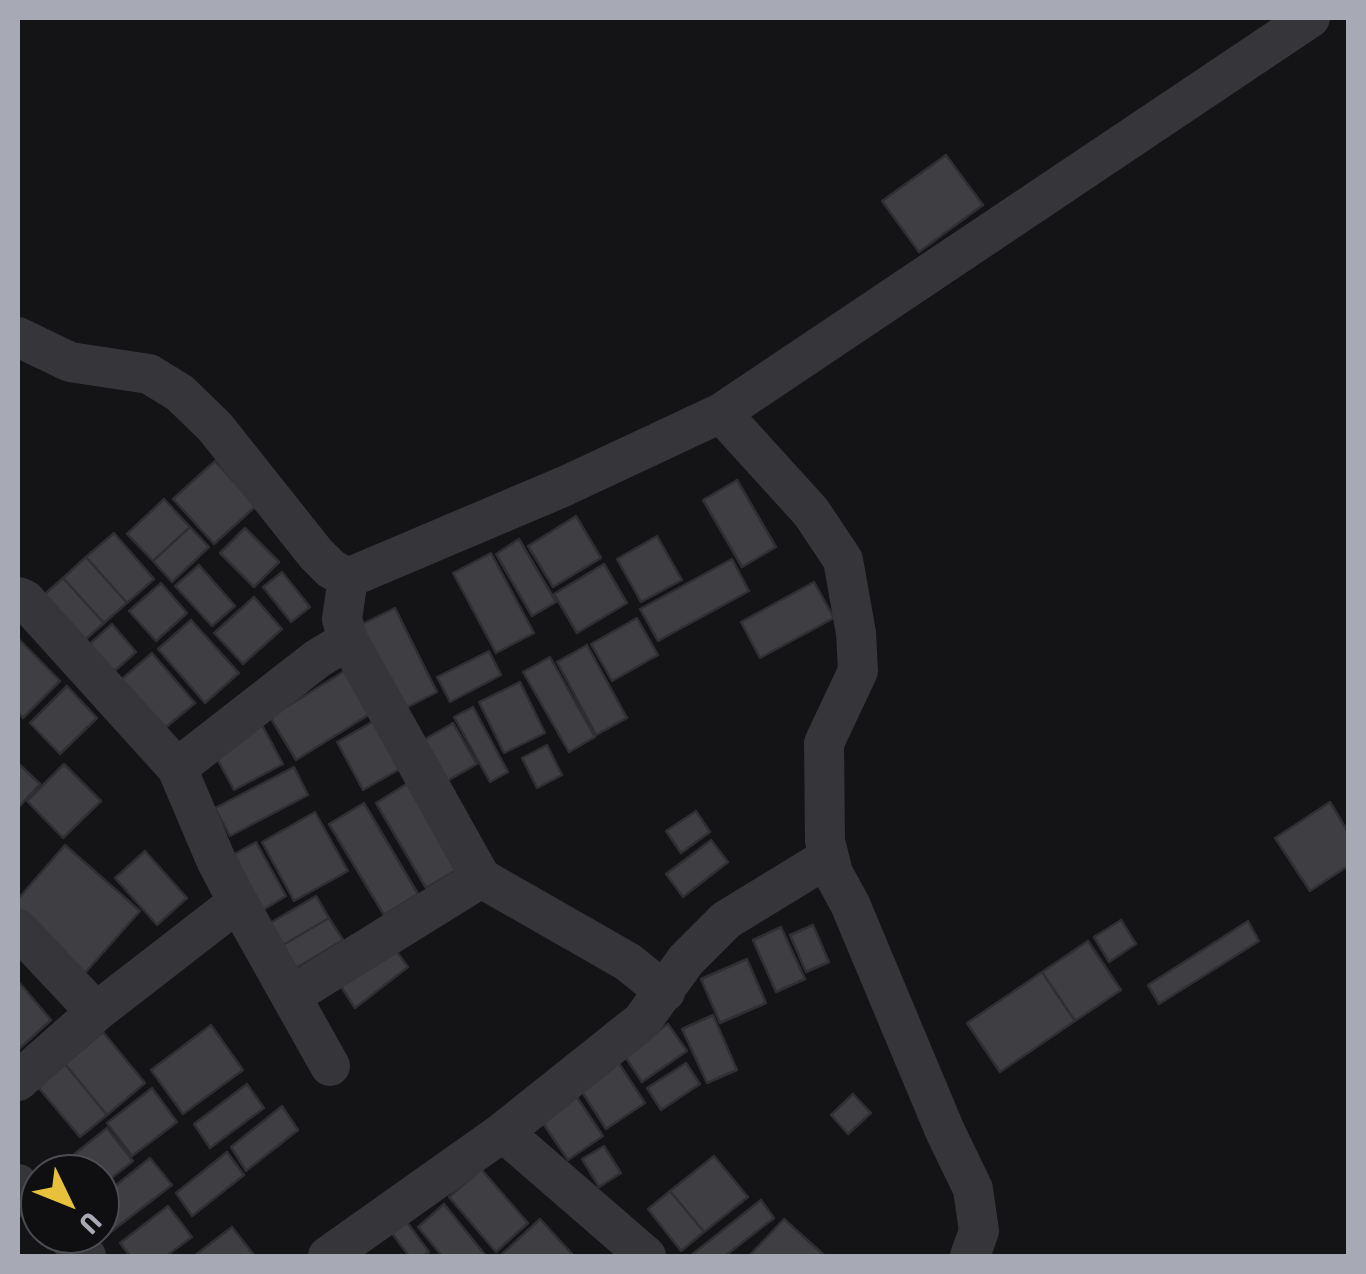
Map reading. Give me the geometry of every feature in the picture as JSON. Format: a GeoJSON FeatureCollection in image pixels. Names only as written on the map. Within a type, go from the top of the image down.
{"type":"FeatureCollection","features":[{"type":"Feature","properties":{"kind":"street"},"geometry":{"type":"LineString","coordinates":[[348,578],[565,486],[721,413],[1310,18]]}},
{"type":"Feature","properties":{"kind":"street"},"geometry":{"type":"LineString","coordinates":[[18,338],[70,362],[149,374],[180,393],[214,428],[316,554],[348,578]]}},
{"type":"Feature","properties":{"kind":"street"},"geometry":{"type":"LineString","coordinates":[[721,413],[811,512],[843,560],[856,633],[858,670],[824,744],[825,841],[833,874],[850,904],[944,1132],[974,1189],[979,1231],[970,1256]]}},
{"type":"Feature","properties":{"kind":"street"},"geometry":{"type":"LineString","coordinates":[[348,578],[342,619],[348,640],[481,878],[628,962],[664,992]]}},
{"type":"Feature","properties":{"kind":"street"},"geometry":{"type":"LineString","coordinates":[[18,597],[26,600],[177,768],[216,860],[330,1066]]}},
{"type":"Feature","properties":{"kind":"street"},"geometry":{"type":"LineString","coordinates":[[177,768],[317,659],[348,640]]}},
{"type":"Feature","properties":{"kind":"street"},"geometry":{"type":"LineString","coordinates":[[328,1256],[503,1132],[642,1022],[686,960],[726,920],[829,857]]}},
{"type":"Feature","properties":{"kind":"street"},"geometry":{"type":"LineString","coordinates":[[291,996],[481,878]]}},
{"type":"Feature","properties":{"kind":"street"},"geometry":{"type":"LineString","coordinates":[[18,1081],[96,1012],[238,902]]}},
{"type":"Feature","properties":{"kind":"street"},"geometry":{"type":"LineString","coordinates":[[18,928],[96,1012]]}},
{"type":"Feature","properties":{"kind":"street"},"geometry":{"type":"LineString","coordinates":[[503,1132],[646,1256]]}},
{"type":"Feature","properties":{"kind":"building"},"geometry":{"type":"Polygon","coordinates":[[[946,155],[983,205],[919,252],[882,201],[946,155]]]}},
{"type":"Feature","properties":{"kind":"building"},"geometry":{"type":"Polygon","coordinates":[[[215,461],[256,506],[214,544],[173,499],[215,461]]]}},
{"type":"Feature","properties":{"kind":"building"},"geometry":{"type":"Polygon","coordinates":[[[737,480],[776,547],[742,567],[703,500],[737,480]]]}},
{"type":"Feature","properties":{"kind":"building"},"geometry":{"type":"Polygon","coordinates":[[[164,499],[190,527],[153,561],[127,534],[164,499]]]}},
{"type":"Feature","properties":{"kind":"building"},"geometry":{"type":"Polygon","coordinates":[[[576,516],[601,558],[553,587],[528,546],[576,516]]]}},
{"type":"Feature","properties":{"kind":"building"},"geometry":{"type":"Polygon","coordinates":[[[190,527],[209,547],[172,582],[153,561],[190,527]]]}},
{"type":"Feature","properties":{"kind":"building"},"geometry":{"type":"Polygon","coordinates":[[[245,528],[279,562],[254,587],[220,553],[245,528]]]}},
{"type":"Feature","properties":{"kind":"building"},"geometry":{"type":"Polygon","coordinates":[[[114,533],[154,579],[127,603],[86,557],[114,533]]]}},
{"type":"Feature","properties":{"kind":"building"},"geometry":{"type":"Polygon","coordinates":[[[657,536],[682,580],[641,602],[617,559],[657,536]]]}},
{"type":"Feature","properties":{"kind":"building"},"geometry":{"type":"Polygon","coordinates":[[[519,539],[556,602],[532,616],[496,554],[519,539]]]}},
{"type":"Feature","properties":{"kind":"building"},"geometry":{"type":"Polygon","coordinates":[[[491,553],[534,633],[496,653],[453,573],[491,553]]]}},
{"type":"Feature","properties":{"kind":"building"},"geometry":{"type":"Polygon","coordinates":[[[86,557],[127,603],[104,623],[63,578],[86,557]]]}},
{"type":"Feature","properties":{"kind":"building"},"geometry":{"type":"Polygon","coordinates":[[[732,559],[749,591],[658,641],[640,609],[732,559]]]}},
{"type":"Feature","properties":{"kind":"building"},"geometry":{"type":"Polygon","coordinates":[[[604,564],[627,603],[577,633],[554,594],[604,564]]]}},
{"type":"Feature","properties":{"kind":"building"},"geometry":{"type":"Polygon","coordinates":[[[199,565],[235,606],[212,626],[175,586],[199,565]]]}},
{"type":"Feature","properties":{"kind":"building"},"geometry":{"type":"Polygon","coordinates":[[[282,572],[310,607],[291,622],[263,587],[282,572]]]}},
{"type":"Feature","properties":{"kind":"building"},"geometry":{"type":"Polygon","coordinates":[[[63,578],[104,623],[76,648],[36,602],[63,578]]]}},
{"type":"Feature","properties":{"kind":"building"},"geometry":{"type":"Polygon","coordinates":[[[814,582],[834,618],[760,658],[741,622],[814,582]]]}},
{"type":"Feature","properties":{"kind":"building"},"geometry":{"type":"Polygon","coordinates":[[[161,583],[187,613],[156,641],[129,611],[161,583]]]}},
{"type":"Feature","properties":{"kind":"building"},"geometry":{"type":"Polygon","coordinates":[[[254,597],[282,629],[243,664],[214,633],[254,597]]]}},
{"type":"Feature","properties":{"kind":"building"},"geometry":{"type":"Polygon","coordinates":[[[395,608],[437,692],[398,712],[356,627],[395,608]]]}},
{"type":"Feature","properties":{"kind":"building"},"geometry":{"type":"Polygon","coordinates":[[[637,618],[658,655],[612,681],[591,644],[637,618]]]}},
{"type":"Feature","properties":{"kind":"building"},"geometry":{"type":"Polygon","coordinates":[[[191,620],[239,673],[205,703],[158,649],[191,620]]]}},
{"type":"Feature","properties":{"kind":"building"},"geometry":{"type":"Polygon","coordinates":[[[112,624],[136,652],[110,675],[85,648],[112,624]]]}},
{"type":"Feature","properties":{"kind":"building"},"geometry":{"type":"Polygon","coordinates":[[[18,638],[60,681],[23,718],[18,712],[18,638]]]}},
{"type":"Feature","properties":{"kind":"building"},"geometry":{"type":"Polygon","coordinates":[[[587,645],[627,718],[596,735],[557,662],[587,645]]]}},
{"type":"Feature","properties":{"kind":"building"},"geometry":{"type":"Polygon","coordinates":[[[489,651],[501,675],[450,702],[437,677],[489,651]]]}},
{"type":"Feature","properties":{"kind":"building"},"geometry":{"type":"Polygon","coordinates":[[[152,653],[195,703],[159,733],[116,684],[152,653]]]}},
{"type":"Feature","properties":{"kind":"building"},"geometry":{"type":"Polygon","coordinates":[[[550,657],[595,737],[569,752],[523,672],[550,657]]]}},
{"type":"Feature","properties":{"kind":"building"},"geometry":{"type":"Polygon","coordinates":[[[351,667],[378,709],[296,760],[270,717],[351,667]]]}},
{"type":"Feature","properties":{"kind":"building"},"geometry":{"type":"Polygon","coordinates":[[[520,682],[545,733],[504,753],[479,702],[520,682]]]}},
{"type":"Feature","properties":{"kind":"building"},"geometry":{"type":"Polygon","coordinates":[[[67,686],[97,718],[60,754],[30,723],[67,686]]]}},
{"type":"Feature","properties":{"kind":"building"},"geometry":{"type":"Polygon","coordinates":[[[473,707],[508,772],[490,782],[454,717],[473,707]]]}},
{"type":"Feature","properties":{"kind":"building"},"geometry":{"type":"Polygon","coordinates":[[[379,718],[405,766],[363,790],[337,742],[379,718]]]}},
{"type":"Feature","properties":{"kind":"building"},"geometry":{"type":"Polygon","coordinates":[[[453,723],[477,764],[440,785],[417,744],[453,723]]]}},
{"type":"Feature","properties":{"kind":"building"},"geometry":{"type":"Polygon","coordinates":[[[262,725],[283,764],[234,790],[213,751],[262,725]]]}},
{"type":"Feature","properties":{"kind":"building"},"geometry":{"type":"Polygon","coordinates":[[[547,745],[562,775],[537,788],[522,758],[547,745]]]}},
{"type":"Feature","properties":{"kind":"building"},"geometry":{"type":"Polygon","coordinates":[[[18,763],[40,784],[18,808],[18,763]]]}},
{"type":"Feature","properties":{"kind":"building"},"geometry":{"type":"Polygon","coordinates":[[[64,764],[101,801],[63,838],[27,801],[64,764]]]}},
{"type":"Feature","properties":{"kind":"building"},"geometry":{"type":"Polygon","coordinates":[[[294,767],[308,795],[230,836],[215,808],[294,767]]]}},
{"type":"Feature","properties":{"kind":"building"},"geometry":{"type":"Polygon","coordinates":[[[413,780],[465,865],[426,888],[376,803],[413,780]]]}},
{"type":"Feature","properties":{"kind":"building"},"geometry":{"type":"Polygon","coordinates":[[[1330,802],[1348,832],[1348,866],[1310,891],[1275,838],[1330,802]]]}},
{"type":"Feature","properties":{"kind":"building"},"geometry":{"type":"Polygon","coordinates":[[[364,803],[418,894],[384,915],[329,824],[364,803]]]}},
{"type":"Feature","properties":{"kind":"building"},"geometry":{"type":"Polygon","coordinates":[[[696,811],[710,832],[681,853],[666,831],[696,811]]]}},
{"type":"Feature","properties":{"kind":"building"},"geometry":{"type":"Polygon","coordinates":[[[315,812],[348,871],[294,901],[262,842],[315,812]]]}},
{"type":"Feature","properties":{"kind":"building"},"geometry":{"type":"Polygon","coordinates":[[[711,840],[728,862],[683,897],[666,874],[711,840]]]}},
{"type":"Feature","properties":{"kind":"building"},"geometry":{"type":"Polygon","coordinates":[[[256,842],[286,896],[261,911],[231,856],[256,842]]]}},
{"type":"Feature","properties":{"kind":"building"},"geometry":{"type":"Polygon","coordinates":[[[65,845],[140,911],[84,974],[18,916],[18,899],[65,845]]]}},
{"type":"Feature","properties":{"kind":"building"},"geometry":{"type":"Polygon","coordinates":[[[145,851],[187,898],[157,925],[115,878],[145,851]]]}},
{"type":"Feature","properties":{"kind":"building"},"geometry":{"type":"Polygon","coordinates":[[[316,896],[329,918],[283,945],[270,923],[316,896]]]}},
{"type":"Feature","properties":{"kind":"building"},"geometry":{"type":"Polygon","coordinates":[[[329,918],[343,940],[296,968],[283,945],[329,918]]]}},
{"type":"Feature","properties":{"kind":"building"},"geometry":{"type":"Polygon","coordinates":[[[1121,920],[1136,944],[1109,962],[1094,937],[1121,920]]]}},
{"type":"Feature","properties":{"kind":"building"},"geometry":{"type":"Polygon","coordinates":[[[1248,921],[1259,941],[1159,1004],[1148,985],[1248,921]]]}},
{"type":"Feature","properties":{"kind":"building"},"geometry":{"type":"Polygon","coordinates":[[[813,925],[829,962],[806,972],[790,935],[813,925]]]}},
{"type":"Feature","properties":{"kind":"building"},"geometry":{"type":"Polygon","coordinates":[[[781,927],[805,979],[776,992],[753,940],[781,927]]]}},
{"type":"Feature","properties":{"kind":"building"},"geometry":{"type":"Polygon","coordinates":[[[1088,941],[1121,990],[1075,1021],[1042,972],[1088,941]]]}},
{"type":"Feature","properties":{"kind":"building"},"geometry":{"type":"Polygon","coordinates":[[[391,944],[408,967],[355,1008],[340,985],[391,944]]]}},
{"type":"Feature","properties":{"kind":"building"},"geometry":{"type":"Polygon","coordinates":[[[747,959],[766,1003],[720,1023],[701,979],[747,959]]]}},
{"type":"Feature","properties":{"kind":"building"},"geometry":{"type":"Polygon","coordinates":[[[1042,972],[1075,1021],[1000,1072],[967,1023],[1042,972]]]}},
{"type":"Feature","properties":{"kind":"building"},"geometry":{"type":"Polygon","coordinates":[[[18,981],[51,1020],[18,1050],[18,981]]]}},
{"type":"Feature","properties":{"kind":"building"},"geometry":{"type":"Polygon","coordinates":[[[713,1015],[737,1070],[707,1083],[682,1029],[713,1015]]]}},
{"type":"Feature","properties":{"kind":"building"},"geometry":{"type":"Polygon","coordinates":[[[668,1024],[687,1051],[642,1082],[624,1055],[668,1024]]]}},
{"type":"Feature","properties":{"kind":"building"},"geometry":{"type":"Polygon","coordinates":[[[211,1025],[243,1070],[183,1114],[151,1070],[211,1025]]]}},
{"type":"Feature","properties":{"kind":"building"},"geometry":{"type":"Polygon","coordinates":[[[103,1032],[145,1083],[107,1115],[65,1064],[103,1032]]]}},
{"type":"Feature","properties":{"kind":"building"},"geometry":{"type":"Polygon","coordinates":[[[616,1059],[645,1103],[606,1129],[577,1084],[616,1059]]]}},
{"type":"Feature","properties":{"kind":"building"},"geometry":{"type":"Polygon","coordinates":[[[686,1063],[700,1084],[661,1110],[647,1088],[686,1063]]]}},
{"type":"Feature","properties":{"kind":"building"},"geometry":{"type":"Polygon","coordinates":[[[65,1064],[107,1115],[80,1137],[38,1087],[65,1064]]]}},
{"type":"Feature","properties":{"kind":"building"},"geometry":{"type":"Polygon","coordinates":[[[247,1084],[264,1108],[210,1148],[194,1124],[247,1084]]]}},
{"type":"Feature","properties":{"kind":"building"},"geometry":{"type":"Polygon","coordinates":[[[570,1087],[603,1136],[568,1160],[534,1110],[570,1087]]]}},
{"type":"Feature","properties":{"kind":"building"},"geometry":{"type":"Polygon","coordinates":[[[152,1088],[177,1122],[132,1156],[107,1123],[152,1088]]]}},
{"type":"Feature","properties":{"kind":"building"},"geometry":{"type":"Polygon","coordinates":[[[853,1094],[871,1113],[848,1134],[831,1115],[853,1094]]]}},
{"type":"Feature","properties":{"kind":"building"},"geometry":{"type":"Polygon","coordinates":[[[282,1106],[298,1130],[246,1171],[231,1147],[282,1106]]]}},
{"type":"Feature","properties":{"kind":"building"},"geometry":{"type":"Polygon","coordinates":[[[107,1128],[133,1161],[120,1171],[120,1154],[74,1154],[107,1128]]]}},
{"type":"Feature","properties":{"kind":"building"},"geometry":{"type":"Polygon","coordinates":[[[604,1146],[621,1173],[599,1187],[582,1159],[604,1146]]]}},
{"type":"Feature","properties":{"kind":"building"},"geometry":{"type":"Polygon","coordinates":[[[227,1152],[244,1175],[192,1216],[176,1193],[227,1152]]]}},
{"type":"Feature","properties":{"kind":"building"},"geometry":{"type":"Polygon","coordinates":[[[714,1156],[748,1197],[704,1232],[670,1191],[714,1156]]]}},
{"type":"Feature","properties":{"kind":"building"},"geometry":{"type":"Polygon","coordinates":[[[150,1158],[172,1185],[120,1225],[120,1182],[150,1158]]]}},
{"type":"Feature","properties":{"kind":"building"},"geometry":{"type":"Polygon","coordinates":[[[481,1169],[528,1223],[496,1252],[449,1197],[481,1169]]]}},
{"type":"Feature","properties":{"kind":"building"},"geometry":{"type":"Polygon","coordinates":[[[670,1191],[704,1232],[681,1251],[648,1209],[670,1191]]]}},
{"type":"Feature","properties":{"kind":"building"},"geometry":{"type":"Polygon","coordinates":[[[761,1200],[774,1218],[725,1256],[690,1256],[761,1200]]]}},
{"type":"Feature","properties":{"kind":"building"},"geometry":{"type":"Polygon","coordinates":[[[444,1204],[486,1256],[442,1256],[418,1227],[444,1204]]]}},
{"type":"Feature","properties":{"kind":"building"},"geometry":{"type":"Polygon","coordinates":[[[168,1206],[192,1237],[166,1256],[130,1256],[120,1243],[168,1206]]]}},
{"type":"Feature","properties":{"kind":"building"},"geometry":{"type":"Polygon","coordinates":[[[540,1219],[574,1256],[500,1256],[540,1219]]]}},
{"type":"Feature","properties":{"kind":"building"},"geometry":{"type":"Polygon","coordinates":[[[784,1219],[825,1256],[749,1256],[784,1219]]]}},
{"type":"Feature","properties":{"kind":"building"},"geometry":{"type":"Polygon","coordinates":[[[406,1221],[429,1252],[409,1256],[391,1232],[406,1221]]]}},
{"type":"Feature","properties":{"kind":"building"},"geometry":{"type":"Polygon","coordinates":[[[232,1227],[254,1255],[194,1256],[232,1227]]]}}]}
